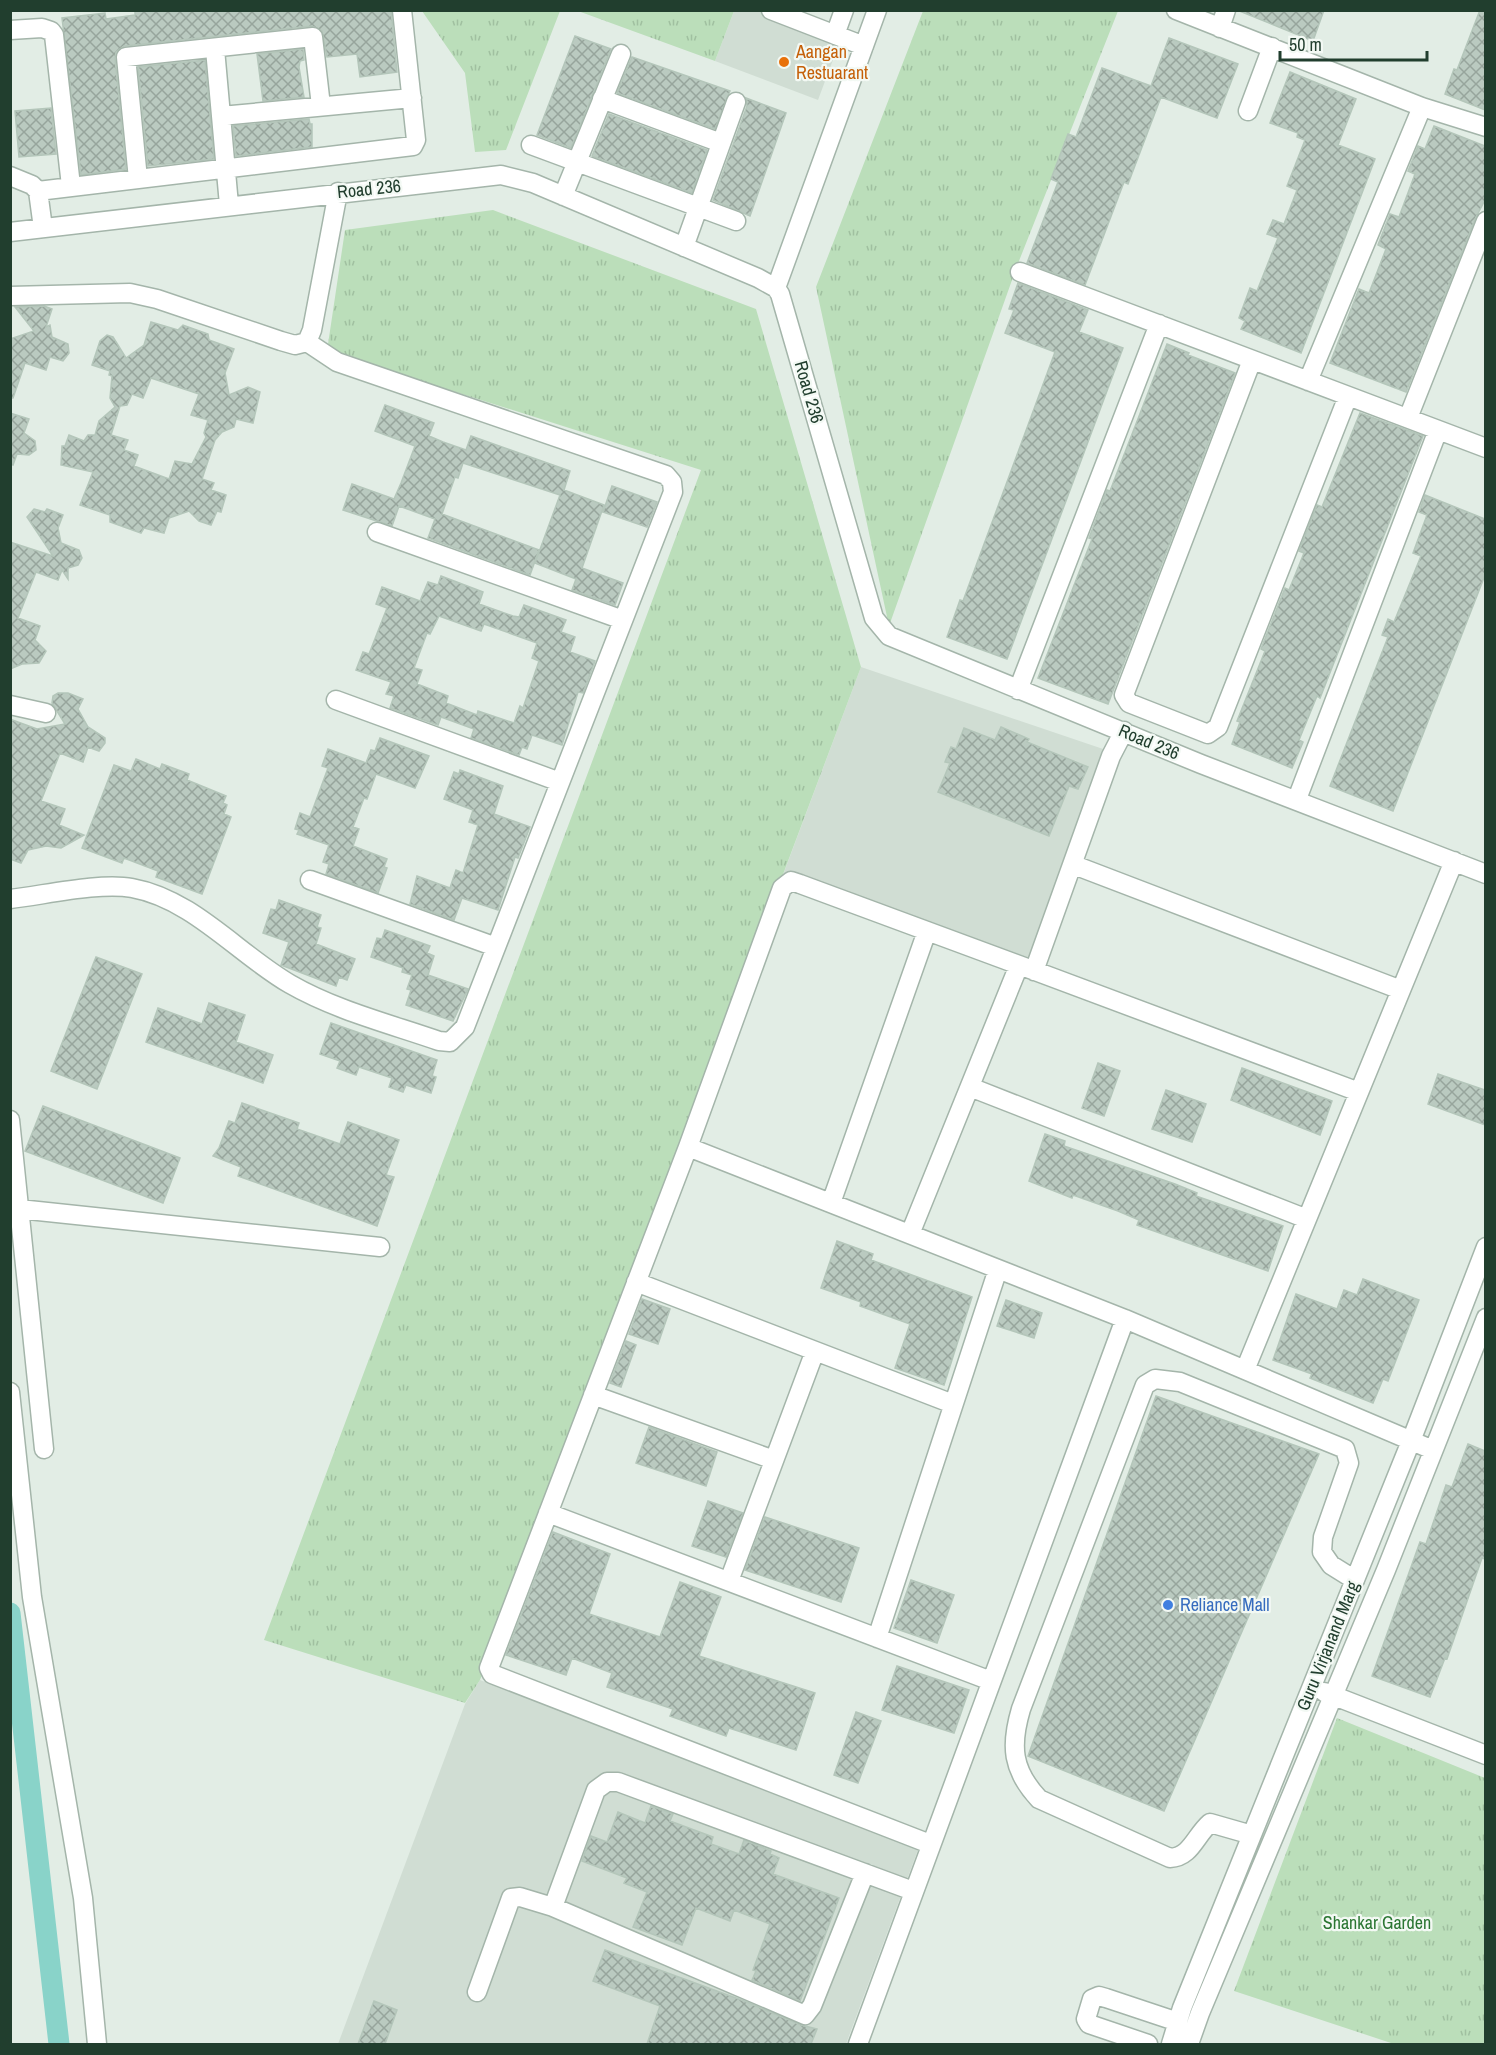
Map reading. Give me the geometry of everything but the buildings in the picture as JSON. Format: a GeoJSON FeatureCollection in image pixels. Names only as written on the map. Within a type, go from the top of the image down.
{"type":"FeatureCollection","features":[{"type":"Feature","properties":{"kind":"street"},"geometry":{"type":"LineString","coordinates":[[38,191],[407,148],[416,140],[402,10]]}},
{"type":"Feature","properties":{"kind":"street"},"geometry":{"type":"LineString","coordinates":[[771,10],[864,46]]}},
{"type":"Feature","properties":{"kind":"street"},"geometry":{"type":"LineString","coordinates":[[835,35],[844,10]]}},
{"type":"Feature","properties":{"kind":"street"},"geometry":{"type":"LineString","coordinates":[[776,288],[877,10]]}},
{"type":"Feature","properties":{"kind":"street"},"geometry":{"type":"LineString","coordinates":[[1176,10],[1223,19],[1272,47],[1422,107],[1485,128]]}},
{"type":"Feature","properties":{"kind":"street"},"geometry":{"type":"LineString","coordinates":[[10,30],[42,28],[51,31],[54,35],[71,186]]}},
{"type":"Feature","properties":{"kind":"street"},"geometry":{"type":"LineString","coordinates":[[138,179],[126,57],[313,37],[321,106]]}},
{"type":"Feature","properties":{"kind":"street"},"geometry":{"type":"LineString","coordinates":[[1248,111],[1272,47]]}},
{"type":"Feature","properties":{"kind":"street"},"geometry":{"type":"LineString","coordinates":[[215,49],[229,206]]}},
{"type":"Feature","properties":{"kind":"street"},"geometry":{"type":"LineString","coordinates":[[563,196],[621,54]]}},
{"type":"Feature","properties":{"kind":"street"},"geometry":{"type":"LineString","coordinates":[[222,116],[412,98]]}},
{"type":"Feature","properties":{"kind":"street"},"geometry":{"type":"LineString","coordinates":[[602,99],[721,143]]}},
{"type":"Feature","properties":{"kind":"street"},"geometry":{"type":"LineString","coordinates":[[684,247],[736,102]]}},
{"type":"Feature","properties":{"kind":"street"},"geometry":{"type":"LineString","coordinates":[[1308,381],[1422,107]]}},
{"type":"Feature","properties":{"kind":"street"},"geometry":{"type":"LineString","coordinates":[[531,145],[736,221]]}},
{"type":"Feature","properties":{"kind":"street","name":"Road 236"},"geometry":{"type":"LineString","coordinates":[[10,232],[338,192],[501,175],[533,183],[684,247],[776,288],[878,624],[898,641],[1201,764],[1485,874]]}},
{"type":"Feature","properties":{"kind":"street"},"geometry":{"type":"LineString","coordinates":[[10,177],[32,185],[38,191],[43,228]]}},
{"type":"Feature","properties":{"kind":"street"},"geometry":{"type":"LineString","coordinates":[[307,342],[312,330],[338,192]]}},
{"type":"Feature","properties":{"kind":"street"},"geometry":{"type":"LineString","coordinates":[[1408,418],[1485,221]]}},
{"type":"Feature","properties":{"kind":"street"},"geometry":{"type":"LineString","coordinates":[[1020,272],[1485,448]]}},
{"type":"Feature","properties":{"kind":"street"},"geometry":{"type":"LineString","coordinates":[[10,296],[130,293],[157,299],[295,345],[307,342],[337,362],[670,478],[673,492],[465,1028],[456,1038],[445,1043],[300,989],[265,968],[173,901],[152,893],[118,886],[10,899]]}},
{"type":"Feature","properties":{"kind":"street"},"geometry":{"type":"LineString","coordinates":[[1018,690],[1159,324]]}},
{"type":"Feature","properties":{"kind":"street"},"geometry":{"type":"LineString","coordinates":[[1252,360],[1124,695],[1129,703],[1208,734],[1218,727],[1348,396]]}},
{"type":"Feature","properties":{"kind":"street"},"geometry":{"type":"LineString","coordinates":[[1296,799],[1438,430]]}},
{"type":"Feature","properties":{"kind":"street"},"geometry":{"type":"LineString","coordinates":[[377,532],[623,620]]}},
{"type":"Feature","properties":{"kind":"street"},"geometry":{"type":"LineString","coordinates":[[336,700],[560,782]]}},
{"type":"Feature","properties":{"kind":"street"},"geometry":{"type":"LineString","coordinates":[[10,705],[46,713]]}},
{"type":"Feature","properties":{"kind":"street"},"geometry":{"type":"LineString","coordinates":[[910,1234],[970,1087],[1074,865],[1111,756],[1124,731]]}},
{"type":"Feature","properties":{"kind":"street"},"geometry":{"type":"LineString","coordinates":[[1245,1370],[1454,861]]}},
{"type":"Feature","properties":{"kind":"street"},"geometry":{"type":"LineString","coordinates":[[1074,865],[1401,990]]}},
{"type":"Feature","properties":{"kind":"street"},"geometry":{"type":"LineString","coordinates":[[310,880],[496,947]]}},
{"type":"Feature","properties":{"kind":"street"},"geometry":{"type":"LineString","coordinates":[[930,1844],[489,1671],[490,1663],[688,1147],[779,896],[786,883],[791,881],[800,884],[1359,1092]]}},
{"type":"Feature","properties":{"kind":"street"},"geometry":{"type":"LineString","coordinates":[[831,1203],[927,931]]}},
{"type":"Feature","properties":{"kind":"street"},"geometry":{"type":"LineString","coordinates":[[970,1087],[1307,1219]]}},
{"type":"Feature","properties":{"kind":"street"},"geometry":{"type":"LineString","coordinates":[[10,1120],[44,1449]]}},
{"type":"Feature","properties":{"kind":"street"},"geometry":{"type":"LineString","coordinates":[[688,1147],[1125,1319],[1433,1450]]}},
{"type":"Feature","properties":{"kind":"street"},"geometry":{"type":"LineString","coordinates":[[19,1209],[380,1247]]}},
{"type":"Feature","properties":{"kind":"street","name":"Guru Virjanand Marg"},"geometry":{"type":"LineString","coordinates":[[1171,2044],[1252,1835],[1411,1442],[1485,1247]]}},
{"type":"Feature","properties":{"kind":"street"},"geometry":{"type":"LineString","coordinates":[[877,1638],[998,1269]]}},
{"type":"Feature","properties":{"kind":"street"},"geometry":{"type":"LineString","coordinates":[[636,1282],[953,1404]]}},
{"type":"Feature","properties":{"kind":"street","name":"Guru Virjanand Marg"},"geometry":{"type":"LineString","coordinates":[[1189,2044],[1334,1696],[1485,1318]]}},
{"type":"Feature","properties":{"kind":"street"},"geometry":{"type":"LineString","coordinates":[[858,2044],[1125,1319]]}},
{"type":"Feature","properties":{"kind":"street"},"geometry":{"type":"LineString","coordinates":[[729,1581],[815,1351]]}},
{"type":"Feature","properties":{"kind":"street"},"geometry":{"type":"LineString","coordinates":[[1252,1835],[1210,1823],[1187,1853],[1180,1858],[1170,1858],[1039,1800],[1027,1786],[1017,1767],[1013,1736],[1021,1709],[1146,1385],[1155,1379],[1167,1378],[1180,1382],[1345,1449],[1349,1463],[1323,1537],[1322,1552],[1331,1565],[1355,1580]]}},
{"type":"Feature","properties":{"kind":"street"},"geometry":{"type":"LineString","coordinates":[[10,1392],[32,1597],[83,1898],[97,2044]]}},
{"type":"Feature","properties":{"kind":"street"},"geometry":{"type":"LineString","coordinates":[[593,1395],[774,1460]]}},
{"type":"Feature","properties":{"kind":"street"},"geometry":{"type":"LineString","coordinates":[[548,1513],[991,1681]]}},
{"type":"Feature","properties":{"kind":"street"},"geometry":{"type":"LineString","coordinates":[[1312,1687],[1485,1755]]}},
{"type":"Feature","properties":{"kind":"street"},"geometry":{"type":"LineString","coordinates":[[553,1907],[596,1790],[607,1782],[618,1782],[913,1891]]}},
{"type":"Feature","properties":{"kind":"street"},"geometry":{"type":"LineString","coordinates":[[477,1992],[511,1898],[520,1897],[553,1907],[804,2015],[812,2006],[865,1873]]}},
{"type":"Feature","properties":{"kind":"street"},"geometry":{"type":"LineString","coordinates":[[1148,2044],[1089,2024],[1086,2019],[1092,1999],[1099,1996],[1178,2022]]}},
{"type":"Feature","properties":{"kind":"shaded area"},"geometry":{"type":"Polygon","coordinates":[[[734,11],[760,11],[840,41],[818,100],[715,61],[734,11]]]}},
{"type":"Feature","properties":{"kind":"shaded area"},"geometry":{"type":"Polygon","coordinates":[[[861,667],[1109,751],[1031,966],[783,875],[861,667]]]}},
{"type":"Feature","properties":{"kind":"shaded area"},"geometry":{"type":"Polygon","coordinates":[[[480,1680],[919,1847],[846,2044],[338,2044],[465,1704],[480,1680]]]}},
{"type":"Feature","properties":{"kind":"green space"},"geometry":{"type":"Polygon","coordinates":[[[422,11],[560,11],[506,150],[475,152],[465,73],[422,11]]]}},
{"type":"Feature","properties":{"kind":"green space"},"geometry":{"type":"Polygon","coordinates":[[[578,11],[734,11],[715,61],[578,11]]]}},
{"type":"Feature","properties":{"kind":"green space"},"geometry":{"type":"Polygon","coordinates":[[[923,11],[1118,11],[1017,266],[889,626],[816,287],[923,11]]]}},
{"type":"Feature","properties":{"kind":"green space"},"geometry":{"type":"Polygon","coordinates":[[[493,210],[756,309],[861,667],[480,1680],[465,1703],[264,1640],[701,470],[327,351],[345,230],[493,210]]]}},
{"type":"Feature","properties":{"kind":"green space","name":"Shankar Garden"},"geometry":{"type":"Polygon","coordinates":[[[1337,1718],[1485,1778],[1485,2044],[1394,2044],[1234,1991],[1337,1718]]]}},
{"type":"Feature","properties":{"kind":"waterway"},"geometry":{"type":"LineString","coordinates":[[10,1613],[59,2044]]}},
{"type":"Feature","properties":{"kind":"place","name":"Aangan Restuarant"},"geometry":{"type":"Point","coordinates":[784,62]}},
{"type":"Feature","properties":{"kind":"place","name":"Reliance Mall"},"geometry":{"type":"Point","coordinates":[1168,1605]}}]}
